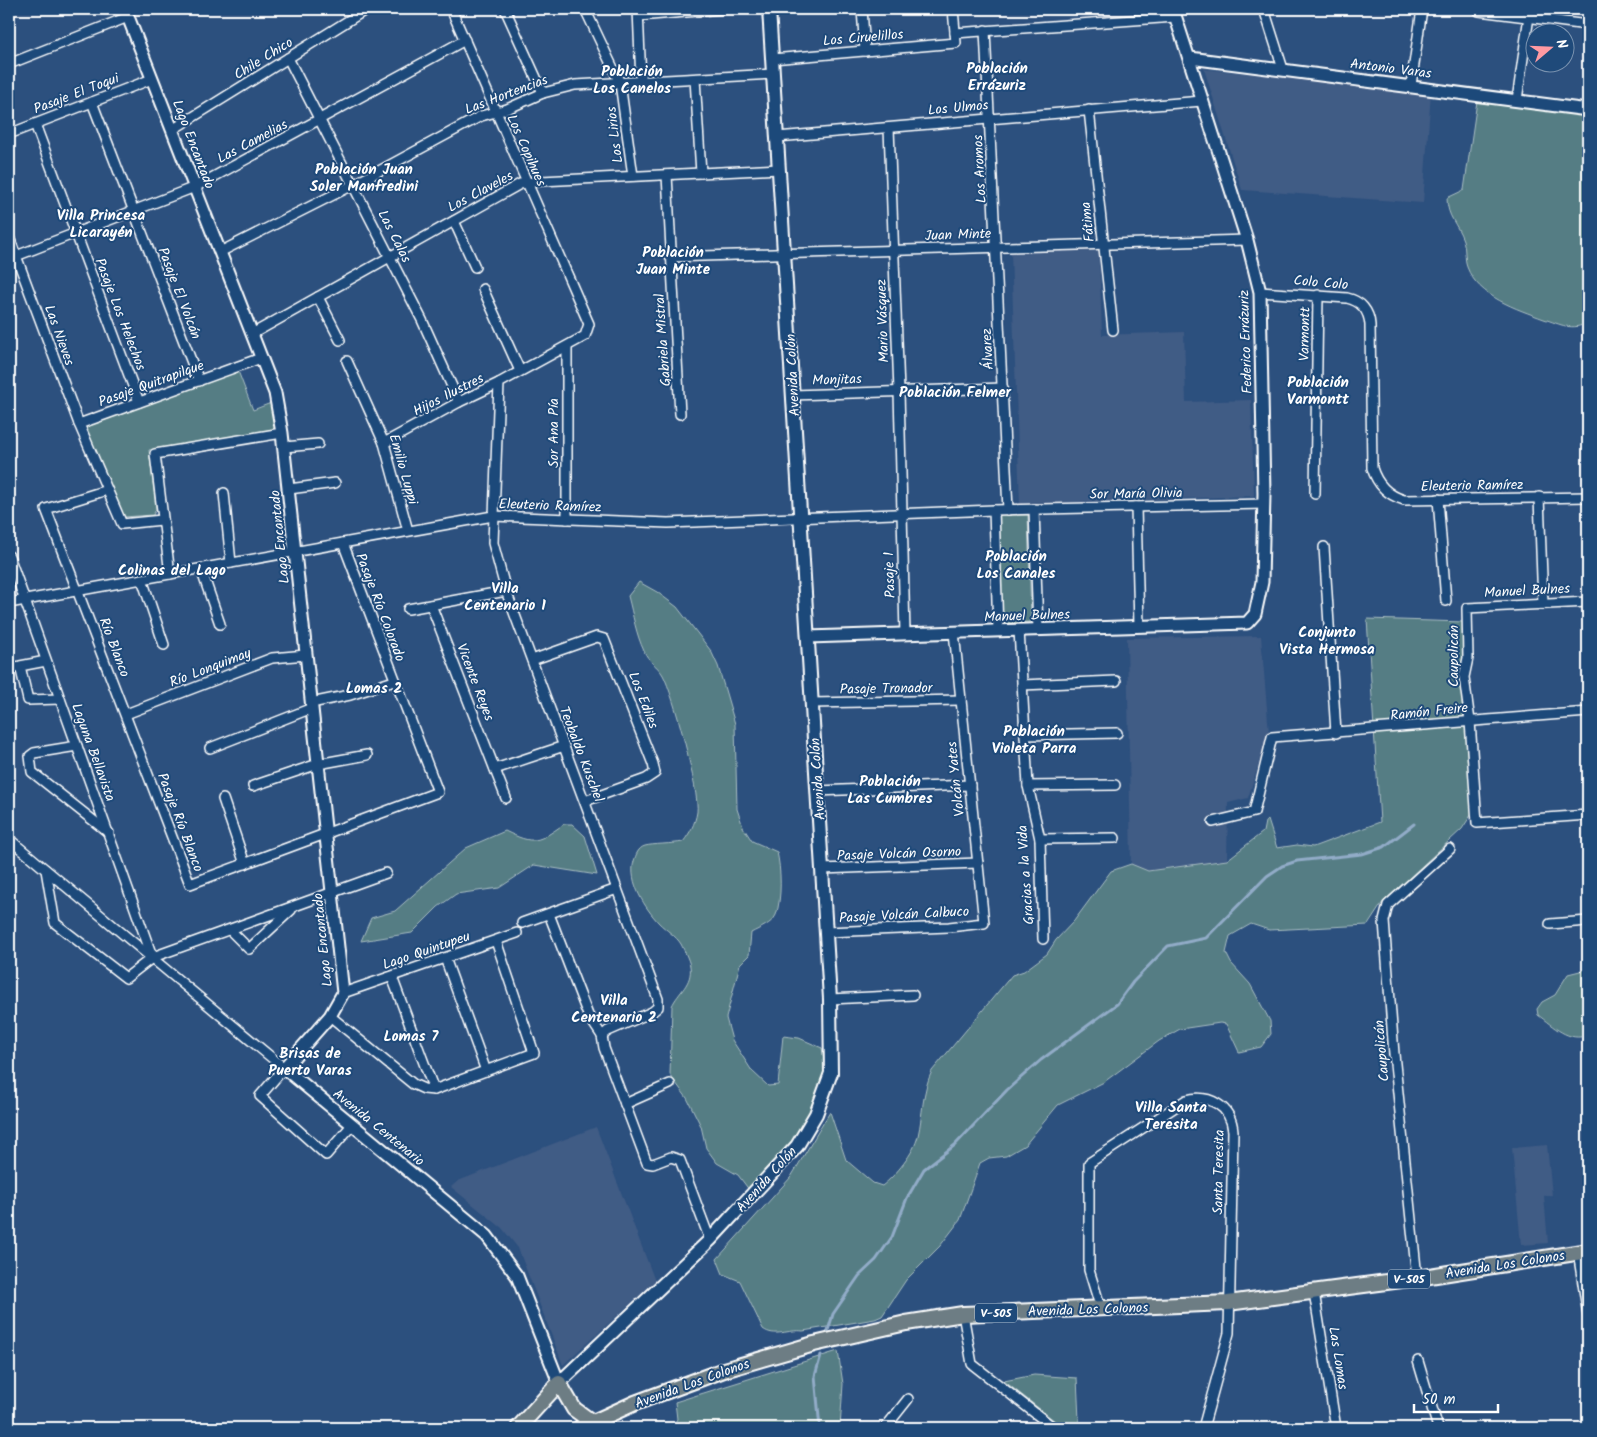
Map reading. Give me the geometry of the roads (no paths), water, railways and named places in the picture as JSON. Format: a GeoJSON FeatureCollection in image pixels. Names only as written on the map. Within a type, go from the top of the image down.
{"type":"FeatureCollection","features":[{"type":"Feature","properties":{"kind":"main road","name":"Avenida Colón"},"geometry":{"type":"LineString","coordinates":[[518,1428],[559,1384],[710,1240],[785,1160],[816,1114],[831,1073],[830,999],[769,9]]}},
{"type":"Feature","properties":{"kind":"main road","name":"Avenida Los Colonos"},"geometry":{"type":"LineString","coordinates":[[559,1384],[586,1425],[679,1386],[768,1356],[860,1333],[963,1314],[1228,1303],[1417,1278],[1583,1252]]}},
{"type":"Feature","properties":{"kind":"street","name":"Chile Chico"},"geometry":{"type":"LineString","coordinates":[[172,130],[367,9]]}},
{"type":"Feature","properties":{"kind":"street","name":"Los Copihues"},"geometry":{"type":"LineString","coordinates":[[451,9],[589,324],[585,336],[567,347]]}},
{"type":"Feature","properties":{"kind":"street"},"geometry":{"type":"LineString","coordinates":[[505,9],[543,93]]}},
{"type":"Feature","properties":{"kind":"street","name":"Los Lirios"},"geometry":{"type":"LineString","coordinates":[[585,9],[620,83],[633,176]]}},
{"type":"Feature","properties":{"kind":"street"},"geometry":{"type":"LineString","coordinates":[[641,82],[639,12],[722,9]]}},
{"type":"Feature","properties":{"kind":"street"},"geometry":{"type":"LineString","coordinates":[[862,9],[865,51]]}},
{"type":"Feature","properties":{"kind":"street"},"geometry":{"type":"LineString","coordinates":[[953,9],[955,33],[1174,13]]}},
{"type":"Feature","properties":{"kind":"street"},"geometry":{"type":"LineString","coordinates":[[1264,9],[1283,69]]}},
{"type":"Feature","properties":{"kind":"street"},"geometry":{"type":"LineString","coordinates":[[1411,85],[1422,9]]}},
{"type":"Feature","properties":{"kind":"street"},"geometry":{"type":"LineString","coordinates":[[1479,11],[1529,13],[1580,24]]}},
{"type":"Feature","properties":{"kind":"street"},"geometry":{"type":"LineString","coordinates":[[9,64],[127,13]]}},
{"type":"Feature","properties":{"kind":"street","name":"Lago Encantado"},"geometry":{"type":"LineString","coordinates":[[127,13],[275,393],[282,433],[343,993],[330,1016],[284,1068]]}},
{"type":"Feature","properties":{"kind":"street","name":"Federico Errázuriz"},"geometry":{"type":"LineString","coordinates":[[1174,13],[1247,240],[1260,292],[1264,504],[1262,582],[1255,614],[1247,623]]}},
{"type":"Feature","properties":{"kind":"street"},"geometry":{"type":"LineString","coordinates":[[1517,100],[1529,13]]}},
{"type":"Feature","properties":{"kind":"street","name":"Los Aromos"},"geometry":{"type":"LineString","coordinates":[[985,30],[996,247]]}},
{"type":"Feature","properties":{"kind":"street","name":"Los Ciruelillos"},"geometry":{"type":"LineString","coordinates":[[772,59],[956,43],[955,33]]}},
{"type":"Feature","properties":{"kind":"street","name":"Las Camelias"},"geometry":{"type":"LineString","coordinates":[[16,256],[195,188],[465,40]]}},
{"type":"Feature","properties":{"kind":"street","name":"Las Calas"},"geometry":{"type":"LineString","coordinates":[[288,58],[422,320],[459,402]]}},
{"type":"Feature","properties":{"kind":"street","name":"Antonio Varas"},"geometry":{"type":"LineString","coordinates":[[1190,58],[1411,85],[1588,110]]}},
{"type":"Feature","properties":{"kind":"street","name":"Las Hortencias"},"geometry":{"type":"LineString","coordinates":[[220,252],[353,185],[481,116],[507,109],[543,93],[574,85],[773,74]]}},
{"type":"Feature","properties":{"kind":"street"},"geometry":{"type":"LineString","coordinates":[[695,78],[701,173]]}},
{"type":"Feature","properties":{"kind":"street","name":"Pasaje El Toqui"},"geometry":{"type":"LineString","coordinates":[[9,134],[152,79]]}},
{"type":"Feature","properties":{"kind":"street","name":"Los Ulmos"},"geometry":{"type":"LineString","coordinates":[[777,137],[1202,101]]}},
{"type":"Feature","properties":{"kind":"street","name":"Pasaje El Volcán"},"geometry":{"type":"LineString","coordinates":[[92,102],[199,381]]}},
{"type":"Feature","properties":{"kind":"street","name":"Fátima"},"geometry":{"type":"LineString","coordinates":[[1089,110],[1113,330]]}},
{"type":"Feature","properties":{"kind":"street","name":"Pasaje Los Helechos"},"geometry":{"type":"LineString","coordinates":[[35,124],[139,402]]}},
{"type":"Feature","properties":{"kind":"street","name":"Mario Vásquez"},"geometry":{"type":"LineString","coordinates":[[889,128],[899,391],[901,514]]}},
{"type":"Feature","properties":{"kind":"street","name":"Los Claveles"},"geometry":{"type":"LineString","coordinates":[[252,334],[515,187],[526,183],[779,169]]}},
{"type":"Feature","properties":{"kind":"street","name":"Gabriela Mistral"},"geometry":{"type":"LineString","coordinates":[[667,174],[680,414]]}},
{"type":"Feature","properties":{"kind":"street"},"geometry":{"type":"LineString","coordinates":[[454,221],[475,267]]}},
{"type":"Feature","properties":{"kind":"street"},"geometry":{"type":"LineString","coordinates":[[9,237],[16,256]]}},
{"type":"Feature","properties":{"kind":"street","name":"Juan Minte"},"geometry":{"type":"LineString","coordinates":[[670,257],[1247,240]]}},
{"type":"Feature","properties":{"kind":"street","name":"Álvarez"},"geometry":{"type":"LineString","coordinates":[[996,247],[1008,510]]}},
{"type":"Feature","properties":{"kind":"street","name":"Las Nieves"},"geometry":{"type":"LineString","coordinates":[[16,256],[79,424],[122,524],[162,520]]}},
{"type":"Feature","properties":{"kind":"street"},"geometry":{"type":"LineString","coordinates":[[483,289],[520,371]]}},
{"type":"Feature","properties":{"kind":"street","name":"Colo Colo"},"geometry":{"type":"LineString","coordinates":[[1260,292],[1353,299],[1363,306],[1368,315],[1372,468]]}},
{"type":"Feature","properties":{"kind":"street","name":"Varmontt"},"geometry":{"type":"LineString","coordinates":[[1315,494],[1318,295]]}},
{"type":"Feature","properties":{"kind":"street"},"geometry":{"type":"LineString","coordinates":[[318,297],[340,340]]}},
{"type":"Feature","properties":{"kind":"street"},"geometry":{"type":"LineString","coordinates":[[499,383],[567,347]]}},
{"type":"Feature","properties":{"kind":"street","name":"Sor Ana Pía"},"geometry":{"type":"LineString","coordinates":[[567,347],[567,519]]}},
{"type":"Feature","properties":{"kind":"street","name":"Pasaje Quitrapilque"},"geometry":{"type":"LineString","coordinates":[[79,424],[261,358]]}},
{"type":"Feature","properties":{"kind":"street","name":"Emilio Luppi"},"geometry":{"type":"LineString","coordinates":[[347,362],[384,443],[408,531]]}},
{"type":"Feature","properties":{"kind":"street","name":"Hijos Ilustres"},"geometry":{"type":"LineString","coordinates":[[384,443],[459,402],[499,383]]}},
{"type":"Feature","properties":{"kind":"street","name":"Teobaldo Kuschel"},"geometry":{"type":"LineString","coordinates":[[499,383],[493,516],[494,544],[506,591],[585,801],[654,990],[658,1007],[652,1012],[608,1031],[602,1036]]}},
{"type":"Feature","properties":{"kind":"street","name":"Monjitas"},"geometry":{"type":"LineString","coordinates":[[793,395],[1003,388]]}},
{"type":"Feature","properties":{"kind":"street"},"geometry":{"type":"LineString","coordinates":[[170,574],[155,454],[282,433]]}},
{"type":"Feature","properties":{"kind":"street"},"geometry":{"type":"LineString","coordinates":[[284,447],[318,444]]}},
{"type":"Feature","properties":{"kind":"street","name":"Eleuterio Ramírez"},"geometry":{"type":"LineString","coordinates":[[1372,468],[1381,486],[1397,498],[1588,497]]}},
{"type":"Feature","properties":{"kind":"street"},"geometry":{"type":"LineString","coordinates":[[289,489],[335,483]]}},
{"type":"Feature","properties":{"kind":"street","name":"Río Blanco"},"geometry":{"type":"LineString","coordinates":[[106,490],[46,509],[126,714]]}},
{"type":"Feature","properties":{"kind":"street"},"geometry":{"type":"LineString","coordinates":[[224,493],[231,563]]}},
{"type":"Feature","properties":{"kind":"street"},"geometry":{"type":"LineString","coordinates":[[1539,497],[1543,604]]}},
{"type":"Feature","properties":{"kind":"street"},"geometry":{"type":"LineString","coordinates":[[1438,499],[1446,601]]}},
{"type":"Feature","properties":{"kind":"street","name":"Sor María Olivia"},"geometry":{"type":"LineString","coordinates":[[1008,510],[1264,504]]}},
{"type":"Feature","properties":{"kind":"street"},"geometry":{"type":"LineString","coordinates":[[1136,507],[1139,626]]}},
{"type":"Feature","properties":{"kind":"street"},"geometry":{"type":"LineString","coordinates":[[1034,509],[1038,630]]}},
{"type":"Feature","properties":{"kind":"street"},"geometry":{"type":"LineString","coordinates":[[994,510],[998,631]]}},
{"type":"Feature","properties":{"kind":"street","name":"Eleuterio Ramírez"},"geometry":{"type":"LineString","coordinates":[[9,603],[493,516],[668,523],[1008,510]]}},
{"type":"Feature","properties":{"kind":"street","name":"Pasaje 1"},"geometry":{"type":"LineString","coordinates":[[901,514],[905,634]]}},
{"type":"Feature","properties":{"kind":"street","name":"Pasaje Río Colorado"},"geometry":{"type":"LineString","coordinates":[[325,834],[438,792],[394,681],[343,543]]}},
{"type":"Feature","properties":{"kind":"street"},"geometry":{"type":"LineString","coordinates":[[1324,547],[1336,733]]}},
{"type":"Feature","properties":{"kind":"street","name":"Laguna Bellavista"},"geometry":{"type":"LineString","coordinates":[[9,556],[153,957]]}},
{"type":"Feature","properties":{"kind":"street"},"geometry":{"type":"LineString","coordinates":[[201,569],[220,624]]}},
{"type":"Feature","properties":{"kind":"street"},"geometry":{"type":"LineString","coordinates":[[142,579],[164,645]]}},
{"type":"Feature","properties":{"kind":"street"},"geometry":{"type":"LineString","coordinates":[[408,609],[506,591]]}},
{"type":"Feature","properties":{"kind":"street","name":"Manuel Bulnes"},"geometry":{"type":"LineString","coordinates":[[1467,608],[1588,602]]}},
{"type":"Feature","properties":{"kind":"street","name":"Vicente Reyes"},"geometry":{"type":"LineString","coordinates":[[432,605],[506,798]]}},
{"type":"Feature","properties":{"kind":"street","name":"Caupolicán"},"geometry":{"type":"LineString","coordinates":[[1467,608],[1468,658],[1464,677],[1470,721],[1477,823],[1588,815]]}},
{"type":"Feature","properties":{"kind":"street","name":"Manuel Bulnes"},"geometry":{"type":"LineString","coordinates":[[808,637],[1247,623]]}},
{"type":"Feature","properties":{"kind":"street","name":"Gracias a la Vida"},"geometry":{"type":"LineString","coordinates":[[1018,630],[1028,786],[1040,839],[1043,939]]}},
{"type":"Feature","properties":{"kind":"street","name":"Volcán Yates"},"geometry":{"type":"LineString","coordinates":[[954,632],[984,922]]}},
{"type":"Feature","properties":{"kind":"street","name":"Los Ediles"},"geometry":{"type":"LineString","coordinates":[[532,660],[597,637],[604,639],[653,764],[655,773],[646,779],[585,801]]}},
{"type":"Feature","properties":{"kind":"street","name":"Río Lonquimay"},"geometry":{"type":"LineString","coordinates":[[126,714],[272,658],[306,656]]}},
{"type":"Feature","properties":{"kind":"street"},"geometry":{"type":"LineString","coordinates":[[46,660],[20,666],[28,700],[60,700]]}},
{"type":"Feature","properties":{"kind":"street"},"geometry":{"type":"LineString","coordinates":[[210,748],[312,706],[394,681]]}},
{"type":"Feature","properties":{"kind":"street"},"geometry":{"type":"LineString","coordinates":[[1022,685],[1116,682]]}},
{"type":"Feature","properties":{"kind":"street","name":"Pasaje Tronador"},"geometry":{"type":"LineString","coordinates":[[812,703],[961,700]]}},
{"type":"Feature","properties":{"kind":"street","name":"Ramón Freire"},"geometry":{"type":"LineString","coordinates":[[1213,822],[1254,812],[1272,737],[1588,712]]}},
{"type":"Feature","properties":{"kind":"street","name":"Pasaje Río Blanco"},"geometry":{"type":"LineString","coordinates":[[126,714],[190,884],[245,864]]}},
{"type":"Feature","properties":{"kind":"street"},"geometry":{"type":"LineString","coordinates":[[1025,735],[1117,733]]}},
{"type":"Feature","properties":{"kind":"street"},"geometry":{"type":"LineString","coordinates":[[77,746],[30,756],[32,772],[109,834]]}},
{"type":"Feature","properties":{"kind":"street"},"geometry":{"type":"LineString","coordinates":[[495,769],[564,746]]}},
{"type":"Feature","properties":{"kind":"street"},"geometry":{"type":"LineString","coordinates":[[254,786],[318,764],[366,755]]}},
{"type":"Feature","properties":{"kind":"street"},"geometry":{"type":"LineString","coordinates":[[817,791],[970,785]]}},
{"type":"Feature","properties":{"kind":"street"},"geometry":{"type":"LineString","coordinates":[[1028,786],[1115,785]]}},
{"type":"Feature","properties":{"kind":"street"},"geometry":{"type":"LineString","coordinates":[[222,799],[245,864],[325,834]]}},
{"type":"Feature","properties":{"kind":"street"},"geometry":{"type":"LineString","coordinates":[[1040,839],[1115,838]]}},
{"type":"Feature","properties":{"kind":"street","name":"Avenida Centenario"},"geometry":{"type":"LineString","coordinates":[[9,839],[153,957],[352,1125],[464,1214],[498,1249],[516,1276],[559,1384]]}},
{"type":"Feature","properties":{"kind":"street","name":"Caupolicán"},"geometry":{"type":"LineString","coordinates":[[1417,1278],[1396,1072],[1384,920],[1388,904],[1450,850]]}},
{"type":"Feature","properties":{"kind":"street","name":"Pasaje Volcán Osorno"},"geometry":{"type":"LineString","coordinates":[[822,869],[978,864]]}},
{"type":"Feature","properties":{"kind":"street"},"geometry":{"type":"LineString","coordinates":[[46,870],[55,923],[126,978],[153,957],[386,873]]}},
{"type":"Feature","properties":{"kind":"street"},"geometry":{"type":"LineString","coordinates":[[522,923],[617,889]]}},
{"type":"Feature","properties":{"kind":"street"},"geometry":{"type":"LineString","coordinates":[[230,930],[249,949],[295,906]]}},
{"type":"Feature","properties":{"kind":"street"},"geometry":{"type":"LineString","coordinates":[[549,914],[588,1016],[602,1036],[604,1048],[647,1163],[653,1164],[671,1157],[680,1160],[710,1240]]}},
{"type":"Feature","properties":{"kind":"street"},"geometry":{"type":"LineString","coordinates":[[1550,924],[1588,921]]}},
{"type":"Feature","properties":{"kind":"street","name":"Pasaje Volcán Calbuco"},"geometry":{"type":"LineString","coordinates":[[826,932],[949,926],[984,922]]}},
{"type":"Feature","properties":{"kind":"street","name":"Lago Quintupeu"},"geometry":{"type":"LineString","coordinates":[[343,993],[517,933]]}},
{"type":"Feature","properties":{"kind":"street"},"geometry":{"type":"LineString","coordinates":[[330,1016],[413,1084],[424,1089],[434,1090],[534,1053],[496,941]]}},
{"type":"Feature","properties":{"kind":"street"},"geometry":{"type":"LineString","coordinates":[[445,958],[486,1071]]}},
{"type":"Feature","properties":{"kind":"street"},"geometry":{"type":"LineString","coordinates":[[392,977],[434,1090]]}},
{"type":"Feature","properties":{"kind":"street"},"geometry":{"type":"LineString","coordinates":[[830,999],[913,994]]}},
{"type":"Feature","properties":{"kind":"street"},"geometry":{"type":"LineString","coordinates":[[284,1068],[260,1096],[326,1154],[352,1125]]}},
{"type":"Feature","properties":{"kind":"street"},"geometry":{"type":"LineString","coordinates":[[625,1104],[670,1084]]}},
{"type":"Feature","properties":{"kind":"street","name":"Santa Teresita"},"geometry":{"type":"LineString","coordinates":[[1101,1308],[1089,1270],[1089,1163],[1186,1100],[1196,1098],[1214,1102],[1226,1111],[1232,1121],[1228,1303]]}},
{"type":"Feature","properties":{"kind":"street"},"geometry":{"type":"LineString","coordinates":[[1583,1252],[1588,1315]]}},
{"type":"Feature","properties":{"kind":"street","name":"Las Lomas"},"geometry":{"type":"LineString","coordinates":[[1314,1292],[1336,1428]]}},
{"type":"Feature","properties":{"kind":"street"},"geometry":{"type":"LineString","coordinates":[[1203,1428],[1229,1333],[1228,1303]]}},
{"type":"Feature","properties":{"kind":"street"},"geometry":{"type":"LineString","coordinates":[[963,1314],[972,1364],[1054,1428]]}},
{"type":"Feature","properties":{"kind":"street"},"geometry":{"type":"LineString","coordinates":[[1418,1361],[1438,1428]]}},
{"type":"Feature","properties":{"kind":"street"},"geometry":{"type":"LineString","coordinates":[[885,1428],[908,1399]]}},
{"type":"Feature","properties":{"kind":"waterway"},"geometry":{"type":"LineString","coordinates":[[827,1334],[833,1314],[859,1276],[876,1260],[892,1237],[907,1198],[924,1169],[955,1145],[1007,1090],[1041,1060],[1117,1004],[1133,982],[1168,946],[1206,938],[1267,876],[1282,866],[1297,861],[1362,854],[1384,847],[1414,824]]}},
{"type":"Feature","properties":{"kind":"waterway"},"geometry":{"type":"LineString","coordinates":[[820,1428],[815,1376],[821,1355]]}},
{"type":"Feature","properties":{"kind":"district","name":"Población Errázuriz"},"geometry":{"type":"Point","coordinates":[997,76]}},
{"type":"Feature","properties":{"kind":"district","name":"Población Los Canelos"},"geometry":{"type":"Point","coordinates":[632,80]}},
{"type":"Feature","properties":{"kind":"district","name":"Población Juan Soler Manfredini"},"geometry":{"type":"Point","coordinates":[364,178]}},
{"type":"Feature","properties":{"kind":"district","name":"Villa Princesa Licarayén"},"geometry":{"type":"Point","coordinates":[101,224]}},
{"type":"Feature","properties":{"kind":"district","name":"Población Juan Minte"},"geometry":{"type":"Point","coordinates":[673,260]}},
{"type":"Feature","properties":{"kind":"district","name":"Población Varmontt"},"geometry":{"type":"Point","coordinates":[1318,390]}},
{"type":"Feature","properties":{"kind":"district","name":"Población Felmer"},"geometry":{"type":"Point","coordinates":[955,392]}},
{"type":"Feature","properties":{"kind":"district","name":"Población Los Canales"},"geometry":{"type":"Point","coordinates":[1016,564]}},
{"type":"Feature","properties":{"kind":"district","name":"Colinas del Lago"},"geometry":{"type":"Point","coordinates":[172,570]}},
{"type":"Feature","properties":{"kind":"district","name":"Villa Centenario 1"},"geometry":{"type":"Point","coordinates":[505,596]}},
{"type":"Feature","properties":{"kind":"district","name":"Conjunto Vista Hermosa"},"geometry":{"type":"Point","coordinates":[1327,640]}},
{"type":"Feature","properties":{"kind":"district","name":"Lomas 2"},"geometry":{"type":"Point","coordinates":[374,688]}},
{"type":"Feature","properties":{"kind":"district","name":"Población Violeta Parra"},"geometry":{"type":"Point","coordinates":[1034,740]}},
{"type":"Feature","properties":{"kind":"district","name":"Población Las Cumbres"},"geometry":{"type":"Point","coordinates":[890,790]}},
{"type":"Feature","properties":{"kind":"district","name":"Villa Centenario 2"},"geometry":{"type":"Point","coordinates":[614,1008]}},
{"type":"Feature","properties":{"kind":"district","name":"Lomas 7"},"geometry":{"type":"Point","coordinates":[411,1036]}},
{"type":"Feature","properties":{"kind":"district","name":"Brisas de Puerto Varas"},"geometry":{"type":"Point","coordinates":[310,1062]}},
{"type":"Feature","properties":{"kind":"district","name":"Villa Santa Teresita"},"geometry":{"type":"Point","coordinates":[1171,1116]}}]}
